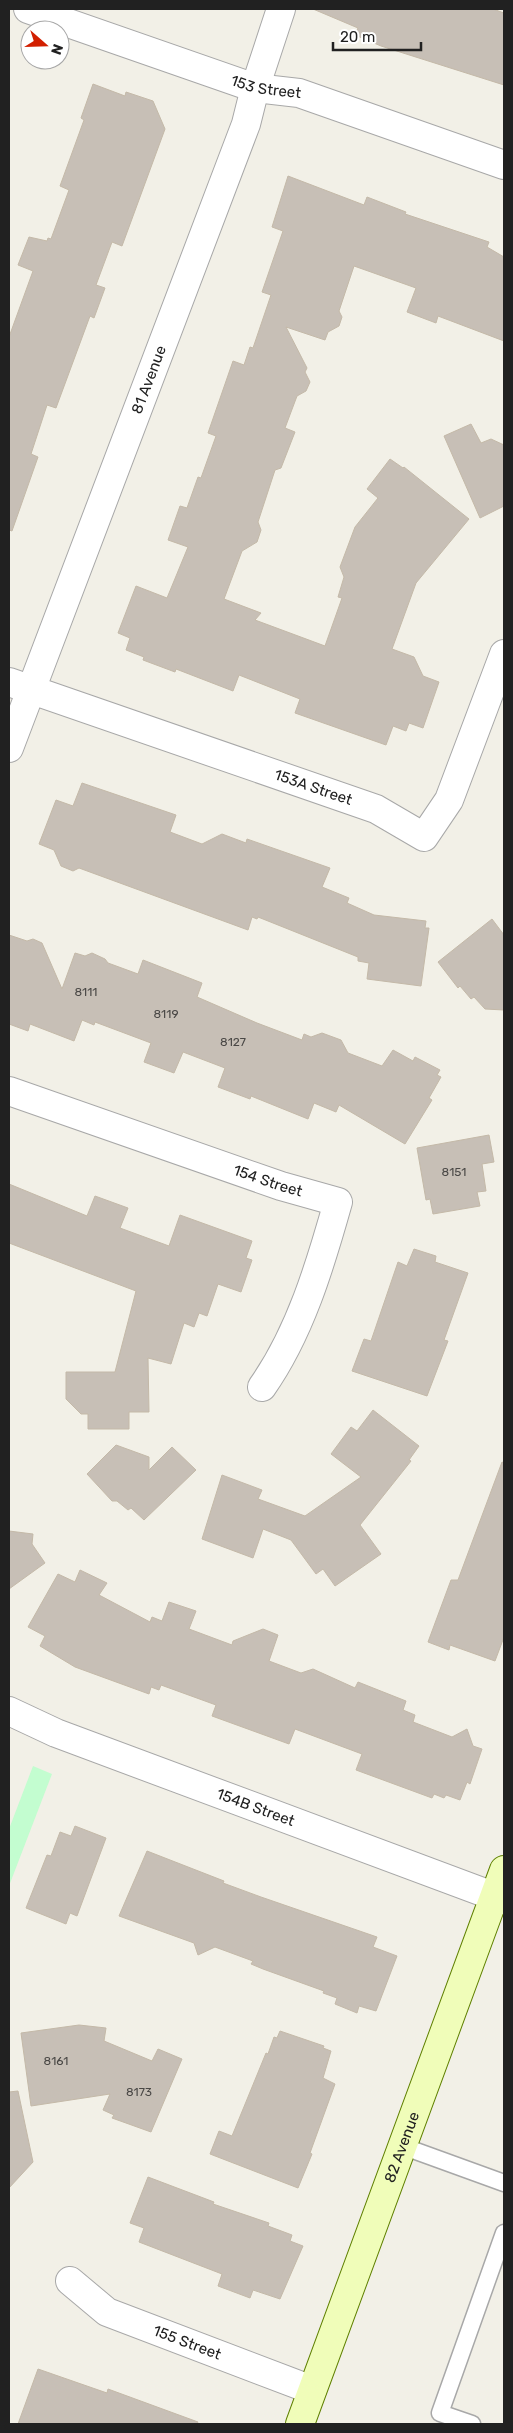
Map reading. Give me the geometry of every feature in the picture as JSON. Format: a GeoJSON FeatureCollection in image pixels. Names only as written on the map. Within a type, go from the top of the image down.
{"type":"FeatureCollection","features":[{"type":"Feature","properties":{"kind":"street","name":"153 Street"},"geometry":{"type":"LineString","coordinates":[[28,9],[255,88],[299,93],[504,165]]}},
{"type":"Feature","properties":{"kind":"street","name":"81 Avenue"},"geometry":{"type":"LineString","coordinates":[[9,748],[20,686],[246,124],[255,88],[282,9]]}},
{"type":"Feature","properties":{"kind":"street","name":"153A Street"},"geometry":{"type":"LineString","coordinates":[[20,686],[376,809],[424,837],[449,800],[504,654]]}},
{"type":"Feature","properties":{"kind":"street","name":"154 Street"},"geometry":{"type":"LineString","coordinates":[[9,1091],[281,1186],[338,1202],[326,1247],[289,1345],[262,1387]]}},
{"type":"Feature","properties":{"kind":"street","name":"154B Street"},"geometry":{"type":"LineString","coordinates":[[9,1711],[56,1733],[499,1898]]}},
{"type":"Feature","properties":{"kind":"street","name":"82 Avenue"},"geometry":{"type":"LineString","coordinates":[[300,2424],[402,2146],[499,1898],[504,1870]]}},
{"type":"Feature","properties":{"kind":"street","name":"155 Street"},"geometry":{"type":"LineString","coordinates":[[70,2281],[108,2312],[312,2390]]}},
{"type":"Feature","properties":{"kind":"lane"},"geometry":{"type":"LineString","coordinates":[[402,2146],[504,2183]]}},
{"type":"Feature","properties":{"kind":"lane"},"geometry":{"type":"LineString","coordinates":[[472,2424],[440,2413],[504,2233]]}},
{"type":"Feature","properties":{"kind":"green space"},"geometry":{"type":"Polygon","coordinates":[[[33,1766],[52,1774],[9,1886],[9,1829],[33,1766]]]}},
{"type":"Feature","properties":{"kind":"building"},"geometry":{"type":"Polygon","coordinates":[[[313,9],[493,9],[504,13],[504,85],[381,46],[355,35],[358,28],[313,9]]]}},
{"type":"Feature","properties":{"kind":"building"},"geometry":{"type":"Polygon","coordinates":[[[93,84],[125,96],[126,92],[153,101],[165,129],[122,246],[112,242],[96,285],[105,288],[94,318],[90,316],[56,408],[47,405],[31,454],[38,457],[12,531],[9,530],[9,337],[33,271],[18,265],[29,237],[47,241],[48,238],[51,239],[69,190],[60,186],[84,120],[81,118],[93,84]]]}},
{"type":"Feature","properties":{"kind":"building"},"geometry":{"type":"Polygon","coordinates":[[[288,176],[364,205],[367,197],[406,212],[405,214],[489,242],[487,247],[504,257],[504,341],[438,316],[436,323],[407,312],[416,288],[354,266],[339,311],[342,317],[339,326],[328,332],[325,340],[286,327],[307,368],[305,372],[310,382],[306,391],[297,396],[285,428],[295,432],[281,468],[275,470],[258,522],[261,530],[257,542],[242,551],[224,599],[261,613],[255,620],[325,646],[342,598],[338,597],[344,577],[340,567],[355,527],[378,498],[367,489],[390,459],[404,467],[469,519],[416,583],[392,649],[414,657],[423,676],[439,682],[423,728],[409,723],[406,731],[393,726],[386,745],[295,713],[300,699],[239,675],[233,691],[176,669],[175,672],[143,660],[144,657],[126,650],[130,638],[118,633],[136,586],[167,598],[188,547],[168,540],[180,506],[187,508],[198,477],[201,478],[216,436],[208,433],[233,361],[244,365],[250,347],[253,348],[271,295],[262,292],[283,231],[272,227],[288,176]]]}},
{"type":"Feature","properties":{"kind":"building"},"geometry":{"type":"Polygon","coordinates":[[[471,424],[481,443],[491,439],[504,445],[504,506],[480,518],[444,436],[471,424]]]}},
{"type":"Feature","properties":{"kind":"building"},"geometry":{"type":"Polygon","coordinates":[[[82,783],[176,815],[170,832],[202,844],[222,834],[246,843],[247,839],[330,868],[322,887],[349,898],[347,903],[374,915],[426,921],[425,928],[429,928],[421,986],[367,979],[369,963],[358,961],[358,957],[258,917],[257,919],[252,917],[248,930],[79,868],[73,871],[61,866],[54,850],[39,844],[56,800],[73,806],[82,783]]]}},
{"type":"Feature","properties":{"kind":"building"},"geometry":{"type":"Polygon","coordinates":[[[492,919],[504,935],[504,1010],[485,1009],[474,997],[471,999],[460,986],[458,988],[438,962],[492,919]]]}},
{"type":"Feature","properties":{"kind":"building"},"geometry":{"type":"Polygon","coordinates":[[[9,935],[27,941],[33,939],[42,943],[62,989],[75,953],[85,956],[92,953],[105,959],[108,963],[138,974],[143,960],[202,983],[197,997],[257,1023],[302,1040],[304,1034],[311,1037],[322,1033],[341,1040],[348,1053],[382,1066],[393,1050],[413,1061],[415,1057],[440,1070],[437,1075],[441,1077],[429,1098],[432,1100],[405,1144],[339,1105],[336,1112],[314,1103],[308,1119],[251,1096],[250,1099],[218,1087],[225,1068],[183,1052],[174,1073],[144,1062],[151,1043],[95,1022],[94,1025],[82,1020],[74,1041],[30,1024],[28,1031],[9,1024],[9,935]]]}},
{"type":"Feature","properties":{"kind":"building"},"geometry":{"type":"Polygon","coordinates":[[[489,1135],[494,1162],[482,1164],[486,1191],[477,1192],[480,1206],[433,1214],[430,1199],[426,1200],[417,1148],[489,1135]]]}},
{"type":"Feature","properties":{"kind":"building"},"geometry":{"type":"Polygon","coordinates":[[[9,1184],[87,1216],[95,1196],[128,1208],[120,1228],[169,1246],[180,1215],[252,1241],[246,1258],[252,1260],[241,1292],[218,1284],[207,1316],[199,1313],[194,1327],[184,1323],[171,1364],[148,1358],[149,1412],[129,1412],[129,1429],[88,1429],[88,1414],[81,1414],[66,1399],[66,1372],[115,1372],[136,1291],[9,1243],[9,1184]]]}},
{"type":"Feature","properties":{"kind":"building"},"geometry":{"type":"Polygon","coordinates":[[[414,1249],[436,1256],[435,1262],[468,1273],[444,1340],[448,1341],[427,1396],[352,1371],[364,1339],[371,1341],[398,1262],[407,1266],[414,1249]]]}},
{"type":"Feature","properties":{"kind":"building"},"geometry":{"type":"Polygon","coordinates":[[[373,1410],[419,1446],[409,1460],[411,1461],[360,1525],[381,1554],[335,1586],[323,1569],[316,1574],[291,1540],[263,1529],[253,1558],[202,1539],[222,1475],[262,1490],[258,1499],[305,1516],[361,1477],[331,1454],[351,1427],[357,1431],[373,1410]]]}},
{"type":"Feature","properties":{"kind":"building"},"geometry":{"type":"Polygon","coordinates":[[[116,1445],[149,1457],[149,1470],[172,1447],[196,1470],[144,1520],[131,1508],[128,1510],[117,1501],[112,1501],[87,1474],[116,1445]]]}},
{"type":"Feature","properties":{"kind":"building"},"geometry":{"type":"Polygon","coordinates":[[[502,1462],[504,1463],[504,1637],[495,1661],[450,1645],[449,1650],[428,1642],[451,1580],[458,1580],[502,1462]]]}},
{"type":"Feature","properties":{"kind":"building"},"geometry":{"type":"Polygon","coordinates":[[[9,1531],[33,1534],[32,1544],[45,1563],[9,1589],[9,1531]]]}},
{"type":"Feature","properties":{"kind":"building"},"geometry":{"type":"Polygon","coordinates":[[[80,1570],[107,1583],[99,1595],[150,1622],[152,1617],[162,1621],[169,1602],[196,1611],[189,1629],[232,1645],[233,1641],[263,1629],[278,1635],[269,1661],[301,1673],[313,1669],[355,1688],[358,1682],[406,1701],[403,1710],[415,1715],[413,1722],[452,1737],[467,1729],[473,1746],[482,1749],[470,1784],[467,1782],[460,1800],[446,1795],[444,1798],[434,1794],[432,1798],[356,1770],[362,1754],[295,1729],[289,1744],[212,1716],[216,1705],[161,1685],[159,1690],[151,1687],[149,1694],[75,1667],[40,1646],[45,1636],[28,1627],[58,1574],[75,1582],[80,1570]]]}},
{"type":"Feature","properties":{"kind":"building"},"geometry":{"type":"Polygon","coordinates":[[[75,1826],[106,1838],[77,1916],[70,1913],[66,1924],[26,1908],[47,1855],[51,1856],[60,1832],[71,1836],[75,1826]]]}},
{"type":"Feature","properties":{"kind":"building"},"geometry":{"type":"Polygon","coordinates":[[[147,1851],[224,1881],[223,1883],[377,1937],[373,1947],[397,1956],[376,2011],[359,2006],[357,2013],[335,2004],[337,1998],[323,1993],[324,1991],[263,1969],[251,1964],[253,1961],[215,1947],[198,1955],[194,1943],[119,1916],[147,1851]]]}},
{"type":"Feature","properties":{"kind":"building"},"geometry":{"type":"Polygon","coordinates":[[[79,2025],[106,2028],[104,2041],[152,2061],[158,2049],[182,2059],[151,2132],[112,2118],[114,2115],[103,2110],[110,2094],[31,2106],[21,2033],[79,2025]]]}},
{"type":"Feature","properties":{"kind":"building"},"geometry":{"type":"Polygon","coordinates":[[[280,2031],[324,2046],[323,2048],[331,2051],[323,2078],[335,2084],[310,2153],[312,2154],[298,2188],[210,2154],[219,2131],[232,2136],[266,2053],[268,2054],[274,2037],[277,2038],[280,2031]]]}},
{"type":"Feature","properties":{"kind":"building"},"geometry":{"type":"Polygon","coordinates":[[[18,2091],[33,2162],[9,2188],[9,2092],[18,2091]]]}},
{"type":"Feature","properties":{"kind":"building"},"geometry":{"type":"Polygon","coordinates":[[[148,2177],[214,2202],[213,2204],[269,2223],[268,2226],[292,2235],[290,2241],[303,2246],[280,2299],[253,2290],[250,2298],[218,2286],[222,2274],[139,2242],[144,2228],[130,2223],[148,2177]]]}},
{"type":"Feature","properties":{"kind":"building"},"geometry":{"type":"Polygon","coordinates":[[[38,2369],[107,2393],[108,2389],[198,2422],[197,2424],[18,2424],[38,2369]]]}}]}
